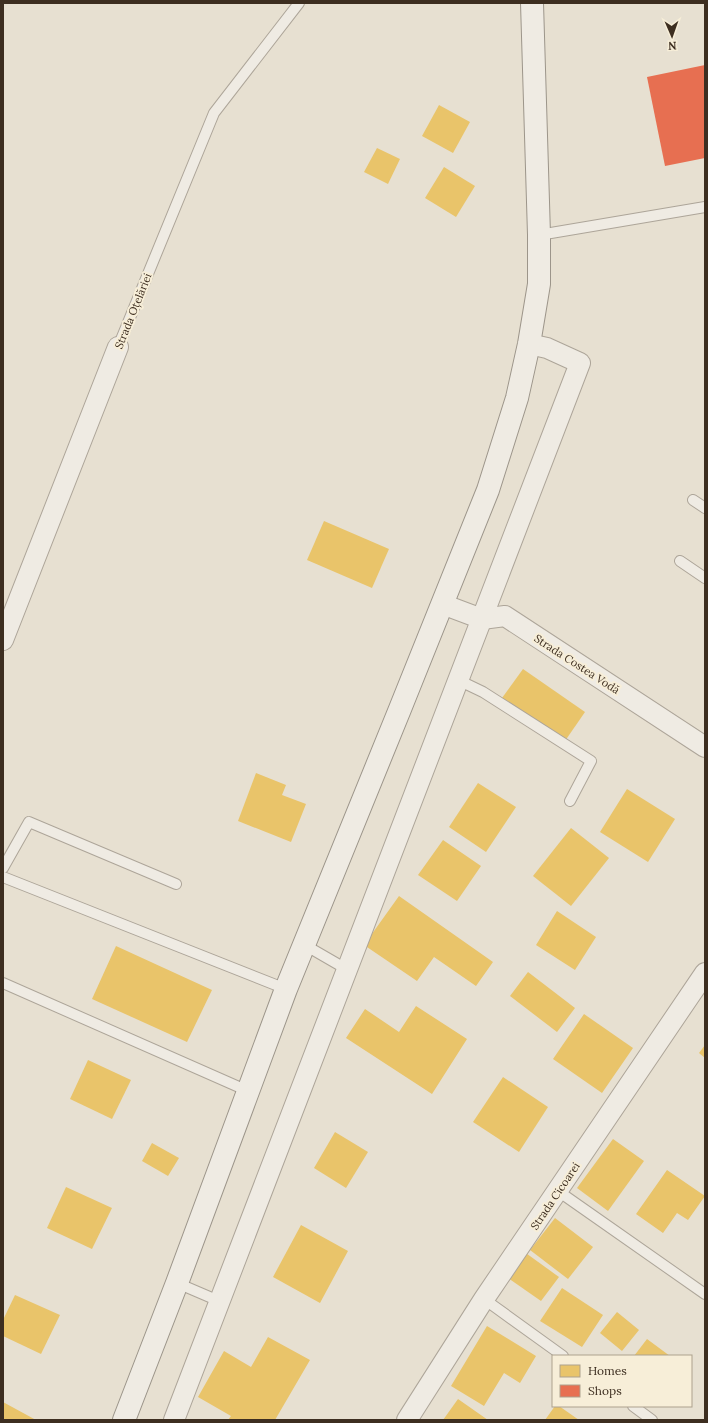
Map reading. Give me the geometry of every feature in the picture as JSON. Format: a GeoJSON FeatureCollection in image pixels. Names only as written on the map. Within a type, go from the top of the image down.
{"type":"FeatureCollection","features":[{"type":"Feature","properties":{"kind":"main road"},"geometry":{"type":"LineString","coordinates":[[124,1420],[177,1283],[303,944],[488,490],[517,398],[529,344],[539,284],[539,235],[532,3]]}},
{"type":"Feature","properties":{"kind":"street"},"geometry":{"type":"LineString","coordinates":[[180,1417],[219,1301],[348,970],[580,363],[547,348],[529,344]]}},
{"type":"Feature","properties":{"kind":"street","name":"Strada Oțelăriei"},"geometry":{"type":"LineString","coordinates":[[3,640],[118,348]]}},
{"type":"Feature","properties":{"kind":"street","name":"Strada Costea Vodă"},"geometry":{"type":"LineString","coordinates":[[442,604],[482,619],[505,616],[705,747]]}},
{"type":"Feature","properties":{"kind":"street","name":"Strada Cicoarei"},"geometry":{"type":"LineString","coordinates":[[407,1420],[484,1299],[705,973]]}},
{"type":"Feature","properties":{"kind":"lane","name":"Strada Oțelăriei"},"geometry":{"type":"LineString","coordinates":[[118,348],[214,113],[298,3]]}},
{"type":"Feature","properties":{"kind":"lane"},"geometry":{"type":"LineString","coordinates":[[539,235],[705,207]]}},
{"type":"Feature","properties":{"kind":"lane"},"geometry":{"type":"LineString","coordinates":[[693,500],[705,508]]}},
{"type":"Feature","properties":{"kind":"lane"},"geometry":{"type":"LineString","coordinates":[[680,560],[705,578]]}},
{"type":"Feature","properties":{"kind":"lane"},"geometry":{"type":"LineString","coordinates":[[458,680],[483,692],[591,761],[570,801]]}},
{"type":"Feature","properties":{"kind":"lane"},"geometry":{"type":"LineString","coordinates":[[3,868],[29,822],[176,884]]}},
{"type":"Feature","properties":{"kind":"lane"},"geometry":{"type":"LineString","coordinates":[[3,877],[286,989]]}},
{"type":"Feature","properties":{"kind":"lane"},"geometry":{"type":"LineString","coordinates":[[303,944],[348,970]]}},
{"type":"Feature","properties":{"kind":"lane"},"geometry":{"type":"LineString","coordinates":[[3,982],[248,1091]]}},
{"type":"Feature","properties":{"kind":"lane"},"geometry":{"type":"LineString","coordinates":[[558,1191],[705,1294]]}},
{"type":"Feature","properties":{"kind":"lane"},"geometry":{"type":"LineString","coordinates":[[177,1283],[219,1301]]}},
{"type":"Feature","properties":{"kind":"lane"},"geometry":{"type":"LineString","coordinates":[[484,1299],[562,1355]]}},
{"type":"Feature","properties":{"kind":"lane"},"geometry":{"type":"LineString","coordinates":[[634,1407],[652,1420]]}},
{"type":"Feature","properties":{"kind":"building: Homes"},"geometry":{"type":"Polygon","coordinates":[[[439,105],[470,122],[453,153],[422,136],[439,105]]]}},
{"type":"Feature","properties":{"kind":"building: Homes"},"geometry":{"type":"Polygon","coordinates":[[[377,148],[400,159],[388,184],[364,172],[377,148]]]}},
{"type":"Feature","properties":{"kind":"building: Homes"},"geometry":{"type":"Polygon","coordinates":[[[444,167],[475,186],[456,217],[425,198],[444,167]]]}},
{"type":"Feature","properties":{"kind":"building: Homes"},"geometry":{"type":"Polygon","coordinates":[[[324,521],[389,549],[372,588],[307,560],[324,521]]]}},
{"type":"Feature","properties":{"kind":"building: Homes"},"geometry":{"type":"Polygon","coordinates":[[[523,669],[585,712],[565,741],[502,698],[523,669]]]}},
{"type":"Feature","properties":{"kind":"building: Homes"},"geometry":{"type":"Polygon","coordinates":[[[256,773],[286,785],[282,795],[306,804],[291,842],[238,821],[256,773]]]}},
{"type":"Feature","properties":{"kind":"building: Homes"},"geometry":{"type":"Polygon","coordinates":[[[478,783],[516,807],[486,852],[449,827],[478,783]]]}},
{"type":"Feature","properties":{"kind":"building: Homes"},"geometry":{"type":"Polygon","coordinates":[[[627,789],[675,819],[648,862],[600,832],[627,789]]]}},
{"type":"Feature","properties":{"kind":"building: Homes"},"geometry":{"type":"Polygon","coordinates":[[[571,828],[609,858],[571,906],[533,876],[571,828]]]}},
{"type":"Feature","properties":{"kind":"building: Homes"},"geometry":{"type":"Polygon","coordinates":[[[443,840],[481,866],[457,901],[418,875],[443,840]]]}},
{"type":"Feature","properties":{"kind":"building: Homes"},"geometry":{"type":"Polygon","coordinates":[[[399,896],[493,962],[476,986],[434,957],[417,981],[364,945],[399,896]]]}},
{"type":"Feature","properties":{"kind":"building: Homes"},"geometry":{"type":"Polygon","coordinates":[[[557,911],[596,937],[575,970],[536,945],[557,911]]]}},
{"type":"Feature","properties":{"kind":"building: Homes"},"geometry":{"type":"Polygon","coordinates":[[[116,946],[212,990],[187,1042],[92,999],[116,946]]]}},
{"type":"Feature","properties":{"kind":"building: Homes"},"geometry":{"type":"Polygon","coordinates":[[[528,972],[575,1008],[557,1032],[510,996],[528,972]]]}},
{"type":"Feature","properties":{"kind":"building: Homes"},"geometry":{"type":"Polygon","coordinates":[[[416,1006],[467,1039],[432,1094],[346,1038],[365,1009],[399,1032],[416,1006]]]}},
{"type":"Feature","properties":{"kind":"building: Homes"},"geometry":{"type":"Polygon","coordinates":[[[584,1014],[633,1048],[602,1093],[553,1059],[584,1014]]]}},
{"type":"Feature","properties":{"kind":"building: Homes"},"geometry":{"type":"Polygon","coordinates":[[[705,1045],[705,1058],[699,1053],[705,1045]]]}},
{"type":"Feature","properties":{"kind":"building: Homes"},"geometry":{"type":"Polygon","coordinates":[[[88,1060],[131,1080],[112,1119],[70,1099],[88,1060]]]}},
{"type":"Feature","properties":{"kind":"building: Homes"},"geometry":{"type":"Polygon","coordinates":[[[503,1077],[548,1107],[519,1152],[473,1122],[503,1077]]]}},
{"type":"Feature","properties":{"kind":"building: Homes"},"geometry":{"type":"Polygon","coordinates":[[[335,1132],[368,1152],[346,1188],[314,1168],[335,1132]]]}},
{"type":"Feature","properties":{"kind":"building: Homes"},"geometry":{"type":"Polygon","coordinates":[[[613,1139],[644,1161],[608,1211],[577,1188],[613,1139]]]}},
{"type":"Feature","properties":{"kind":"building: Homes"},"geometry":{"type":"Polygon","coordinates":[[[152,1143],[179,1158],[168,1176],[142,1161],[152,1143]]]}},
{"type":"Feature","properties":{"kind":"building: Homes"},"geometry":{"type":"Polygon","coordinates":[[[667,1170],[705,1196],[688,1220],[677,1213],[663,1233],[636,1214],[667,1170]]]}},
{"type":"Feature","properties":{"kind":"building: Homes"},"geometry":{"type":"Polygon","coordinates":[[[66,1187],[112,1208],[92,1249],[47,1228],[66,1187]]]}},
{"type":"Feature","properties":{"kind":"building: Homes"},"geometry":{"type":"Polygon","coordinates":[[[555,1218],[593,1247],[568,1279],[530,1250],[555,1218]]]}},
{"type":"Feature","properties":{"kind":"building: Homes"},"geometry":{"type":"Polygon","coordinates":[[[301,1225],[348,1251],[320,1303],[273,1277],[301,1225]]]}},
{"type":"Feature","properties":{"kind":"building: Homes"},"geometry":{"type":"Polygon","coordinates":[[[523,1251],[559,1277],[541,1301],[505,1276],[523,1251]]]}},
{"type":"Feature","properties":{"kind":"building: Homes"},"geometry":{"type":"Polygon","coordinates":[[[562,1288],[603,1315],[582,1347],[540,1321],[562,1288]]]}},
{"type":"Feature","properties":{"kind":"building: Homes"},"geometry":{"type":"Polygon","coordinates":[[[15,1295],[60,1315],[41,1354],[3,1336],[3,1320],[15,1295]]]}},
{"type":"Feature","properties":{"kind":"building: Homes"},"geometry":{"type":"Polygon","coordinates":[[[617,1312],[639,1330],[622,1351],[600,1333],[617,1312]]]}},
{"type":"Feature","properties":{"kind":"building: Homes"},"geometry":{"type":"Polygon","coordinates":[[[487,1326],[536,1356],[520,1383],[504,1373],[484,1406],[451,1386],[487,1326]]]}},
{"type":"Feature","properties":{"kind":"building: Homes"},"geometry":{"type":"Polygon","coordinates":[[[268,1337],[310,1360],[275,1420],[228,1420],[231,1416],[198,1397],[224,1351],[251,1367],[268,1337]]]}},
{"type":"Feature","properties":{"kind":"building: Homes"},"geometry":{"type":"Polygon","coordinates":[[[647,1339],[669,1355],[635,1355],[647,1339]]]}},
{"type":"Feature","properties":{"kind":"building: Homes"},"geometry":{"type":"Polygon","coordinates":[[[458,1399],[488,1420],[443,1420],[458,1399]]]}},
{"type":"Feature","properties":{"kind":"building: Homes"},"geometry":{"type":"Polygon","coordinates":[[[3,1402],[36,1420],[3,1420],[3,1402]]]}},
{"type":"Feature","properties":{"kind":"building: Homes"},"geometry":{"type":"Polygon","coordinates":[[[554,1407],[560,1407],[579,1420],[545,1420],[554,1407]]]}},
{"type":"Feature","properties":{"kind":"building: Shops"},"geometry":{"type":"Polygon","coordinates":[[[705,65],[705,158],[665,166],[647,77],[705,65]]]}}]}
